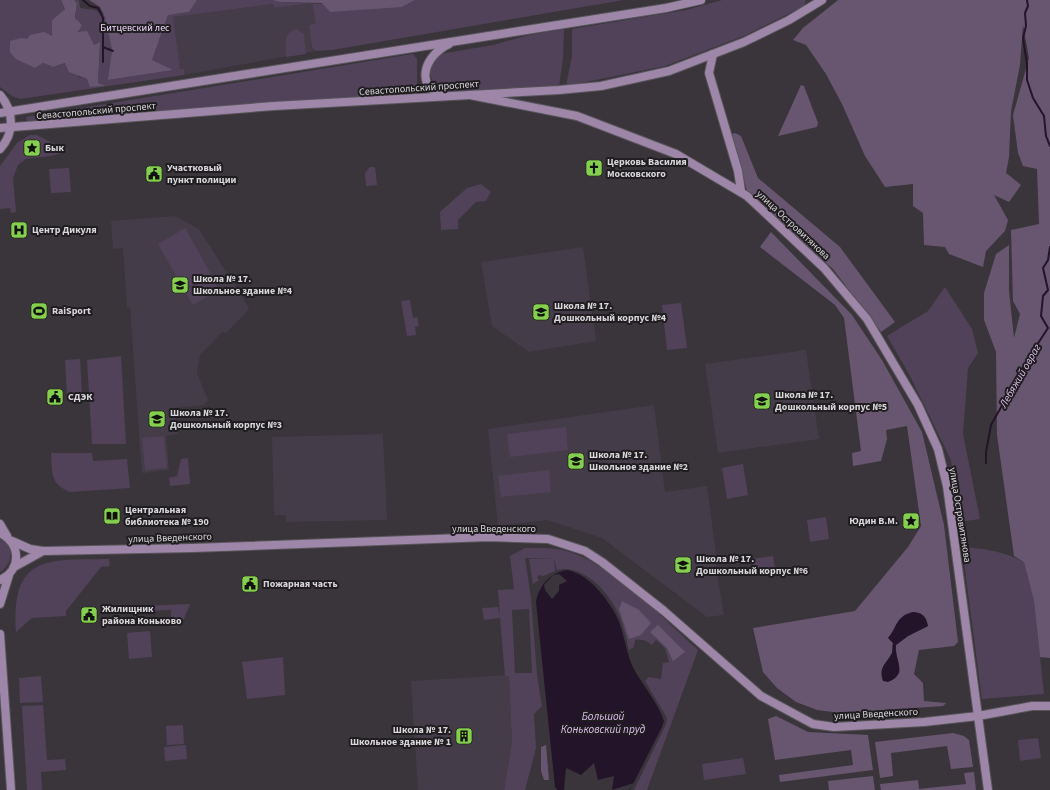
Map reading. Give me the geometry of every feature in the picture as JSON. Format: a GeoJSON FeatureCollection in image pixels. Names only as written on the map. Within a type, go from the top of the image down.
{"type":"FeatureCollection","features":[{"type":"Feature","properties":{"kind":"main road","name":"Севастопольский проспект"},"geometry":{"type":"LineString","coordinates":[[0,113],[666,8],[701,0]]}},
{"type":"Feature","properties":{"kind":"main road","name":"Севастопольский проспект"},"geometry":{"type":"LineString","coordinates":[[0,128],[274,106],[448,97],[602,86],[669,70],[713,54],[775,28],[822,0]]}},
{"type":"Feature","properties":{"kind":"main road"},"geometry":{"type":"LineString","coordinates":[[448,97],[435,92],[432,89],[427,80],[426,68],[429,60],[435,53],[453,42]]}},
{"type":"Feature","properties":{"kind":"main road","name":"улица Островитянова"},"geometry":{"type":"LineString","coordinates":[[713,54],[709,74],[726,130],[741,191]]}},
{"type":"Feature","properties":{"kind":"main road"},"geometry":{"type":"LineString","coordinates":[[0,95],[10,112],[11,127],[9,136],[0,149]]}},
{"type":"Feature","properties":{"kind":"main road","name":"улица Островитянова"},"geometry":{"type":"LineString","coordinates":[[470,95],[577,116],[676,154],[741,191],[796,240],[824,268],[865,316],[918,404],[938,449],[947,486],[988,790]]}},
{"type":"Feature","properties":{"kind":"main road"},"geometry":{"type":"LineString","coordinates":[[0,524],[10,539],[17,554],[0,604]]}},
{"type":"Feature","properties":{"kind":"main road","name":"улица Введенского"},"geometry":{"type":"LineString","coordinates":[[0,533],[30,549],[43,551],[193,548],[488,537],[548,540],[585,551],[602,562],[664,611],[761,696],[813,724],[834,727],[859,726],[978,716],[1032,706],[1050,706]]}},
{"type":"Feature","properties":{"kind":"main road","name":"улица Введенского"},"geometry":{"type":"LineString","coordinates":[[0,580],[12,570],[43,551]]}},
{"type":"Feature","properties":{"kind":"main road"},"geometry":{"type":"LineString","coordinates":[[0,634],[11,790]]}},
{"type":"Feature","properties":{"kind":"shaded area"},"geometry":{"type":"Polygon","coordinates":[[[0,0],[61,0],[65,9],[52,20],[52,37],[28,64],[35,68],[43,63],[53,67],[66,63],[79,77],[87,79],[91,87],[104,86],[98,83],[100,43],[94,45],[79,31],[76,23],[77,3],[74,0],[79,0],[80,8],[95,10],[105,16],[112,50],[109,80],[172,70],[152,60],[168,15],[189,12],[197,0],[272,0],[279,2],[310,3],[274,8],[273,4],[173,17],[180,69],[184,69],[184,75],[20,99],[12,96],[0,87],[0,0]]]}},
{"type":"Feature","properties":{"kind":"shaded area"},"geometry":{"type":"Polygon","coordinates":[[[415,0],[624,0],[332,50],[316,51],[312,48],[309,25],[316,23],[312,3],[402,7],[415,0]]]}},
{"type":"Feature","properties":{"kind":"shaded area"},"geometry":{"type":"Polygon","coordinates":[[[722,0],[806,0],[804,6],[746,35],[665,66],[566,86],[572,56],[572,29],[686,10],[722,0]]]}},
{"type":"Feature","properties":{"kind":"shaded area"},"geometry":{"type":"Polygon","coordinates":[[[312,3],[316,23],[309,25],[312,48],[316,51],[184,75],[184,69],[180,70],[172,17],[273,4],[274,8],[312,3]]]}},
{"type":"Feature","properties":{"kind":"shaded area"},"geometry":{"type":"Polygon","coordinates":[[[296,29],[304,34],[306,54],[286,57],[287,37],[296,29]]]}},
{"type":"Feature","properties":{"kind":"shaded area"},"geometry":{"type":"Polygon","coordinates":[[[564,29],[563,59],[559,86],[443,91],[433,83],[429,70],[432,63],[440,54],[493,45],[529,35],[564,29]]]}},
{"type":"Feature","properties":{"kind":"shaded area"},"geometry":{"type":"Polygon","coordinates":[[[413,54],[417,59],[417,93],[27,121],[26,117],[413,54]]]}},
{"type":"Feature","properties":{"kind":"shaded area"},"geometry":{"type":"Polygon","coordinates":[[[30,135],[37,135],[68,151],[51,156],[26,159],[18,165],[13,178],[16,212],[11,213],[10,208],[0,209],[0,166],[17,143],[30,135]]]}},
{"type":"Feature","properties":{"kind":"shaded area"},"geometry":{"type":"Polygon","coordinates":[[[370,167],[375,167],[377,185],[366,186],[365,173],[370,167]]]}},
{"type":"Feature","properties":{"kind":"shaded area"},"geometry":{"type":"Polygon","coordinates":[[[69,168],[71,192],[51,193],[49,169],[69,168]]]}},
{"type":"Feature","properties":{"kind":"shaded area"},"geometry":{"type":"Polygon","coordinates":[[[481,184],[491,192],[486,201],[476,202],[458,220],[458,229],[441,230],[440,212],[467,188],[481,184]]]}},
{"type":"Feature","properties":{"kind":"shaded area","name":"Школа № 17. Школьное здание №4"},"geometry":{"type":"Polygon","coordinates":[[[175,216],[199,229],[249,308],[247,312],[226,333],[222,332],[200,355],[197,373],[208,400],[204,405],[175,408],[178,434],[166,436],[169,470],[142,473],[130,308],[127,307],[123,248],[113,249],[111,221],[175,216]]]}},
{"type":"Feature","properties":{"kind":"shaded area"},"geometry":{"type":"Polygon","coordinates":[[[185,228],[211,274],[184,290],[158,244],[185,228]]]}},
{"type":"Feature","properties":{"kind":"shaded area","name":"Школа № 17. Дошкольный корпус №4"},"geometry":{"type":"Polygon","coordinates":[[[583,247],[596,341],[529,352],[492,326],[481,262],[583,247]]]}},
{"type":"Feature","properties":{"kind":"shaded area"},"geometry":{"type":"Polygon","coordinates":[[[212,277],[219,290],[193,305],[185,291],[212,277]]]}},
{"type":"Feature","properties":{"kind":"shaded area"},"geometry":{"type":"Polygon","coordinates":[[[945,287],[972,329],[978,353],[968,368],[963,434],[980,519],[959,522],[951,460],[909,374],[887,336],[928,311],[945,287]]]}},
{"type":"Feature","properties":{"kind":"shaded area"},"geometry":{"type":"Polygon","coordinates":[[[410,300],[413,318],[417,317],[419,326],[415,327],[416,335],[407,336],[401,301],[410,300]]]}},
{"type":"Feature","properties":{"kind":"shaded area"},"geometry":{"type":"Polygon","coordinates":[[[681,303],[687,348],[667,350],[662,305],[681,303]]]}},
{"type":"Feature","properties":{"kind":"shaded area","name":"Школа № 17. Дошкольный корпус №5"},"geometry":{"type":"Polygon","coordinates":[[[806,350],[819,439],[718,453],[705,364],[806,350]]]}},
{"type":"Feature","properties":{"kind":"shaded area"},"geometry":{"type":"Polygon","coordinates":[[[121,356],[126,444],[92,444],[87,360],[121,356]]]}},
{"type":"Feature","properties":{"kind":"shaded area"},"geometry":{"type":"Polygon","coordinates":[[[80,359],[82,395],[67,396],[65,360],[80,359]]]}},
{"type":"Feature","properties":{"kind":"shaded area","name":"Школа № 17. Школьное здание №2"},"geometry":{"type":"Polygon","coordinates":[[[654,405],[665,492],[707,486],[717,561],[716,568],[724,615],[707,617],[602,538],[547,520],[498,526],[488,429],[654,405]]]}},
{"type":"Feature","properties":{"kind":"shaded area"},"geometry":{"type":"Polygon","coordinates":[[[566,427],[568,450],[510,457],[507,434],[566,427]]]}},
{"type":"Feature","properties":{"kind":"shaded area"},"geometry":{"type":"Polygon","coordinates":[[[383,434],[387,520],[286,522],[286,515],[274,515],[272,437],[383,434]]]}},
{"type":"Feature","properties":{"kind":"shaded area"},"geometry":{"type":"Polygon","coordinates":[[[164,436],[167,468],[145,470],[142,438],[164,436]]]}},
{"type":"Feature","properties":{"kind":"shaded area"},"geometry":{"type":"Polygon","coordinates":[[[51,453],[92,453],[93,461],[127,459],[130,488],[70,492],[63,489],[53,477],[51,453]]]}},
{"type":"Feature","properties":{"kind":"shaded area"},"geometry":{"type":"Polygon","coordinates":[[[188,458],[190,484],[170,486],[169,478],[177,476],[181,459],[188,458]]]}},
{"type":"Feature","properties":{"kind":"shaded area"},"geometry":{"type":"Polygon","coordinates":[[[743,464],[748,495],[727,499],[722,468],[743,464]]]}},
{"type":"Feature","properties":{"kind":"shaded area"},"geometry":{"type":"Polygon","coordinates":[[[549,470],[551,492],[501,497],[498,476],[549,470]]]}},
{"type":"Feature","properties":{"kind":"shaded area"},"geometry":{"type":"Polygon","coordinates":[[[826,517],[829,539],[810,542],[807,520],[826,517]]]}},
{"type":"Feature","properties":{"kind":"shaded area"},"geometry":{"type":"Polygon","coordinates":[[[0,539],[5,542],[10,550],[10,560],[0,572],[0,539]]]}},
{"type":"Feature","properties":{"kind":"shaded area"},"geometry":{"type":"Polygon","coordinates":[[[962,547],[994,551],[1024,562],[1034,601],[1044,694],[982,699],[962,547]]]}},
{"type":"Feature","properties":{"kind":"shaded area"},"geometry":{"type":"Polygon","coordinates":[[[525,548],[548,548],[565,550],[588,560],[605,570],[638,595],[698,650],[647,790],[634,790],[666,724],[667,718],[645,681],[649,677],[661,679],[663,663],[669,662],[665,648],[656,640],[652,645],[646,641],[635,640],[634,647],[629,650],[623,625],[613,603],[593,580],[576,571],[566,569],[557,570],[554,559],[525,558],[531,598],[537,675],[542,706],[534,714],[536,748],[525,790],[504,790],[512,742],[509,676],[505,676],[500,618],[484,620],[482,608],[498,607],[500,617],[498,590],[514,589],[510,556],[525,548]],[[529,609],[512,610],[515,673],[532,673],[529,609]]]}},
{"type":"Feature","properties":{"kind":"shaded area"},"geometry":{"type":"Polygon","coordinates":[[[773,556],[775,569],[754,571],[752,559],[773,556]]]}},
{"type":"Feature","properties":{"kind":"shaded area"},"geometry":{"type":"Polygon","coordinates":[[[109,559],[110,566],[101,567],[66,611],[66,616],[32,618],[16,632],[16,607],[20,588],[27,575],[37,567],[51,562],[68,560],[109,559]]]}},
{"type":"Feature","properties":{"kind":"shaded area"},"geometry":{"type":"Polygon","coordinates":[[[529,559],[554,559],[555,571],[543,576],[539,575],[537,578],[539,580],[533,584],[529,559]]]}},
{"type":"Feature","properties":{"kind":"shaded area"},"geometry":{"type":"Polygon","coordinates":[[[190,604],[181,626],[171,627],[171,610],[144,611],[143,606],[190,604]]]}},
{"type":"Feature","properties":{"kind":"shaded area"},"geometry":{"type":"Polygon","coordinates":[[[150,631],[152,657],[129,659],[127,633],[150,631]]]}},
{"type":"Feature","properties":{"kind":"shaded area"},"geometry":{"type":"Polygon","coordinates":[[[283,657],[285,695],[247,699],[242,662],[283,657]]]}},
{"type":"Feature","properties":{"kind":"shaded area"},"geometry":{"type":"Polygon","coordinates":[[[509,675],[512,742],[504,790],[418,790],[411,681],[509,675]]]}},
{"type":"Feature","properties":{"kind":"shaded area"},"geometry":{"type":"Polygon","coordinates":[[[41,676],[43,702],[20,703],[19,678],[41,676]]]}},
{"type":"Feature","properties":{"kind":"shaded area"},"geometry":{"type":"Polygon","coordinates":[[[43,705],[47,760],[65,759],[66,770],[41,772],[42,790],[27,790],[22,706],[43,705]]]}},
{"type":"Feature","properties":{"kind":"shaded area"},"geometry":{"type":"Polygon","coordinates":[[[183,725],[184,744],[167,745],[166,726],[183,725]]]}},
{"type":"Feature","properties":{"kind":"shaded area"},"geometry":{"type":"Polygon","coordinates":[[[1038,738],[1041,758],[1020,761],[1018,740],[1038,738]]]}},
{"type":"Feature","properties":{"kind":"shaded area"},"geometry":{"type":"Polygon","coordinates":[[[186,745],[187,759],[165,761],[164,747],[186,745]]]}},
{"type":"Feature","properties":{"kind":"shaded area"},"geometry":{"type":"Polygon","coordinates":[[[743,758],[746,774],[704,780],[702,764],[743,758]]]}},
{"type":"Feature","properties":{"kind":"green space"},"geometry":{"type":"Polygon","coordinates":[[[61,0],[74,0],[77,3],[75,18],[82,25],[78,32],[87,31],[94,45],[100,42],[98,83],[105,86],[90,87],[87,79],[69,72],[65,63],[53,67],[43,63],[35,68],[16,59],[10,52],[10,41],[21,38],[27,39],[30,35],[44,32],[52,36],[52,20],[65,9],[61,0]]]}},
{"type":"Feature","properties":{"kind":"green space","name":"Битцевский лес"},"geometry":{"type":"Polygon","coordinates":[[[89,0],[197,0],[189,12],[168,15],[152,60],[173,70],[108,80],[112,50],[105,17],[100,7],[89,0]]]}},
{"type":"Feature","properties":{"kind":"green space"},"geometry":{"type":"Polygon","coordinates":[[[272,0],[415,0],[402,7],[330,12],[322,3],[279,2],[272,0]]]}},
{"type":"Feature","properties":{"kind":"green space"},"geometry":{"type":"Polygon","coordinates":[[[838,0],[1050,0],[1050,658],[1040,657],[1034,601],[1024,562],[1014,556],[997,435],[996,352],[984,320],[984,293],[996,254],[1009,245],[1009,291],[1014,338],[1020,314],[1013,301],[1011,230],[1039,224],[1037,169],[1023,166],[1018,153],[1013,115],[1029,58],[1023,25],[1020,65],[1011,111],[1009,157],[1006,173],[1021,185],[1009,202],[994,195],[1008,220],[1005,231],[986,251],[983,267],[949,254],[945,247],[924,245],[923,213],[913,206],[913,184],[885,187],[865,156],[842,104],[826,74],[806,45],[793,40],[803,28],[838,0]]]}},
{"type":"Feature","properties":{"kind":"green space"},"geometry":{"type":"Polygon","coordinates":[[[801,85],[804,86],[818,123],[817,127],[778,136],[801,85]]]}},
{"type":"Feature","properties":{"kind":"green space"},"geometry":{"type":"Polygon","coordinates":[[[735,133],[741,136],[758,178],[840,247],[895,322],[881,332],[833,269],[747,191],[732,134],[735,133]]]}},
{"type":"Feature","properties":{"kind":"green space"},"geometry":{"type":"Polygon","coordinates":[[[771,232],[852,315],[882,360],[922,432],[944,525],[958,642],[954,646],[919,650],[914,674],[923,683],[924,701],[946,703],[943,706],[841,713],[817,710],[796,702],[777,688],[763,672],[753,628],[855,611],[908,547],[921,526],[907,426],[886,430],[887,439],[881,461],[853,466],[852,453],[861,451],[844,318],[835,305],[760,247],[771,232]],[[913,612],[904,615],[889,638],[893,643],[892,653],[883,667],[899,674],[896,645],[908,636],[928,626],[920,613],[913,612]]]}},
{"type":"Feature","properties":{"kind":"green space"},"geometry":{"type":"Polygon","coordinates":[[[622,601],[639,610],[651,623],[641,635],[629,639],[619,609],[622,601]]]}},
{"type":"Feature","properties":{"kind":"green space"},"geometry":{"type":"Polygon","coordinates":[[[658,625],[685,652],[673,661],[667,648],[650,632],[658,625]]]}},
{"type":"Feature","properties":{"kind":"green space"},"geometry":{"type":"Polygon","coordinates":[[[776,716],[808,732],[868,735],[873,770],[780,782],[779,775],[853,765],[851,750],[775,760],[768,719],[776,716]]]}},
{"type":"Feature","properties":{"kind":"green space"},"geometry":{"type":"Polygon","coordinates":[[[953,733],[964,736],[969,740],[973,767],[951,769],[947,746],[891,753],[893,776],[880,778],[875,742],[953,733]]]}},
{"type":"Feature","properties":{"kind":"green space"},"geometry":{"type":"Polygon","coordinates":[[[546,745],[549,780],[544,780],[541,771],[541,747],[546,745]]]}},
{"type":"Feature","properties":{"kind":"green space"},"geometry":{"type":"Polygon","coordinates":[[[974,772],[976,790],[881,790],[880,784],[918,780],[919,789],[966,784],[964,773],[974,772]]]}},
{"type":"Feature","properties":{"kind":"green space"},"geometry":{"type":"Polygon","coordinates":[[[873,776],[875,790],[829,790],[828,781],[873,776]]]}},
{"type":"Feature","properties":{"kind":"water","name":"Большой Коньковский пруд"},"geometry":{"type":"Polygon","coordinates":[[[568,570],[590,582],[602,594],[612,608],[619,622],[629,657],[635,671],[651,695],[664,721],[630,790],[557,790],[555,787],[536,602],[537,596],[546,581],[562,571],[568,570]]]}},
{"type":"Feature","properties":{"kind":"water"},"geometry":{"type":"Polygon","coordinates":[[[913,612],[924,616],[928,626],[908,636],[896,645],[899,666],[898,675],[888,682],[883,681],[882,668],[892,653],[893,643],[888,638],[900,619],[903,616],[913,612]]]}},
{"type":"Feature","properties":{"kind":"pier"},"geometry":{"type":"Polygon","coordinates":[[[559,574],[567,581],[559,585],[559,591],[552,599],[545,590],[544,585],[553,575],[559,574]]]}},
{"type":"Feature","properties":{"kind":"pier"},"geometry":{"type":"Polygon","coordinates":[[[594,763],[598,780],[614,776],[612,790],[564,790],[566,768],[581,775],[594,763]]]}},
{"type":"Feature","properties":{"kind":"pier"},"geometry":{"type":"Polygon","coordinates":[[[634,783],[628,790],[612,790],[634,783]]]}},
{"type":"Feature","properties":{"kind":"waterway"},"geometry":{"type":"LineString","coordinates":[[83,0],[90,6],[98,8],[103,18],[103,62]]}},
{"type":"Feature","properties":{"kind":"waterway","name":"Лебяжий овраг"},"geometry":{"type":"LineString","coordinates":[[1027,0],[1028,6],[1025,13],[1026,26],[1023,38],[1027,64],[1027,80],[1033,98],[1044,116],[1046,136],[1050,146]]}},
{"type":"Feature","properties":{"kind":"waterway"},"geometry":{"type":"LineString","coordinates":[[103,47],[113,51]]}},
{"type":"Feature","properties":{"kind":"waterway","name":"Лебяжий овраг"},"geometry":{"type":"LineString","coordinates":[[986,463],[986,452],[991,425],[1031,354],[1048,328],[1041,316],[1043,296],[1048,290],[1043,268],[1048,260],[1050,247]]}},
{"type":"Feature","properties":{"kind":"place","name":"Бык"},"geometry":{"type":"Point","coordinates":[32,148]}},
{"type":"Feature","properties":{"kind":"place","name":"Церковь Василия Московского"},"geometry":{"type":"Point","coordinates":[594,168]}},
{"type":"Feature","properties":{"kind":"place","name":"Участковый пункт полиции"},"geometry":{"type":"Point","coordinates":[154,174]}},
{"type":"Feature","properties":{"kind":"place","name":"Центр Дикуля"},"geometry":{"type":"Point","coordinates":[19,230]}},
{"type":"Feature","properties":{"kind":"place","name":"Школа № 17. Школьное здание №4"},"geometry":{"type":"Point","coordinates":[180,285]}},
{"type":"Feature","properties":{"kind":"place","name":"RaiSport"},"geometry":{"type":"Point","coordinates":[39,311]}},
{"type":"Feature","properties":{"kind":"place","name":"Школа № 17. Дошкольный корпус №4"},"geometry":{"type":"Point","coordinates":[541,312]}},
{"type":"Feature","properties":{"kind":"place","name":"СДЭК"},"geometry":{"type":"Point","coordinates":[55,397]}},
{"type":"Feature","properties":{"kind":"place","name":"Школа № 17. Дошкольный корпус №5"},"geometry":{"type":"Point","coordinates":[762,401]}},
{"type":"Feature","properties":{"kind":"place","name":"Школа № 17. Дошкольный корпус №3"},"geometry":{"type":"Point","coordinates":[157,419]}},
{"type":"Feature","properties":{"kind":"place","name":"Школа № 17. Школьное здание №2"},"geometry":{"type":"Point","coordinates":[576,461]}},
{"type":"Feature","properties":{"kind":"place","name":"Центральная библиотека № 190"},"geometry":{"type":"Point","coordinates":[112,516]}},
{"type":"Feature","properties":{"kind":"place","name":"Юдин В.М."},"geometry":{"type":"Point","coordinates":[911,521]}},
{"type":"Feature","properties":{"kind":"place","name":"Школа № 17. Дошкольный корпус №6"},"geometry":{"type":"Point","coordinates":[683,565]}},
{"type":"Feature","properties":{"kind":"place","name":"Пожарная часть"},"geometry":{"type":"Point","coordinates":[250,584]}},
{"type":"Feature","properties":{"kind":"place","name":"Жилищник района Коньково"},"geometry":{"type":"Point","coordinates":[89,615]}},
{"type":"Feature","properties":{"kind":"place","name":"Школа № 17. Школьное здание № 1"},"geometry":{"type":"Point","coordinates":[464,736]}}]}
